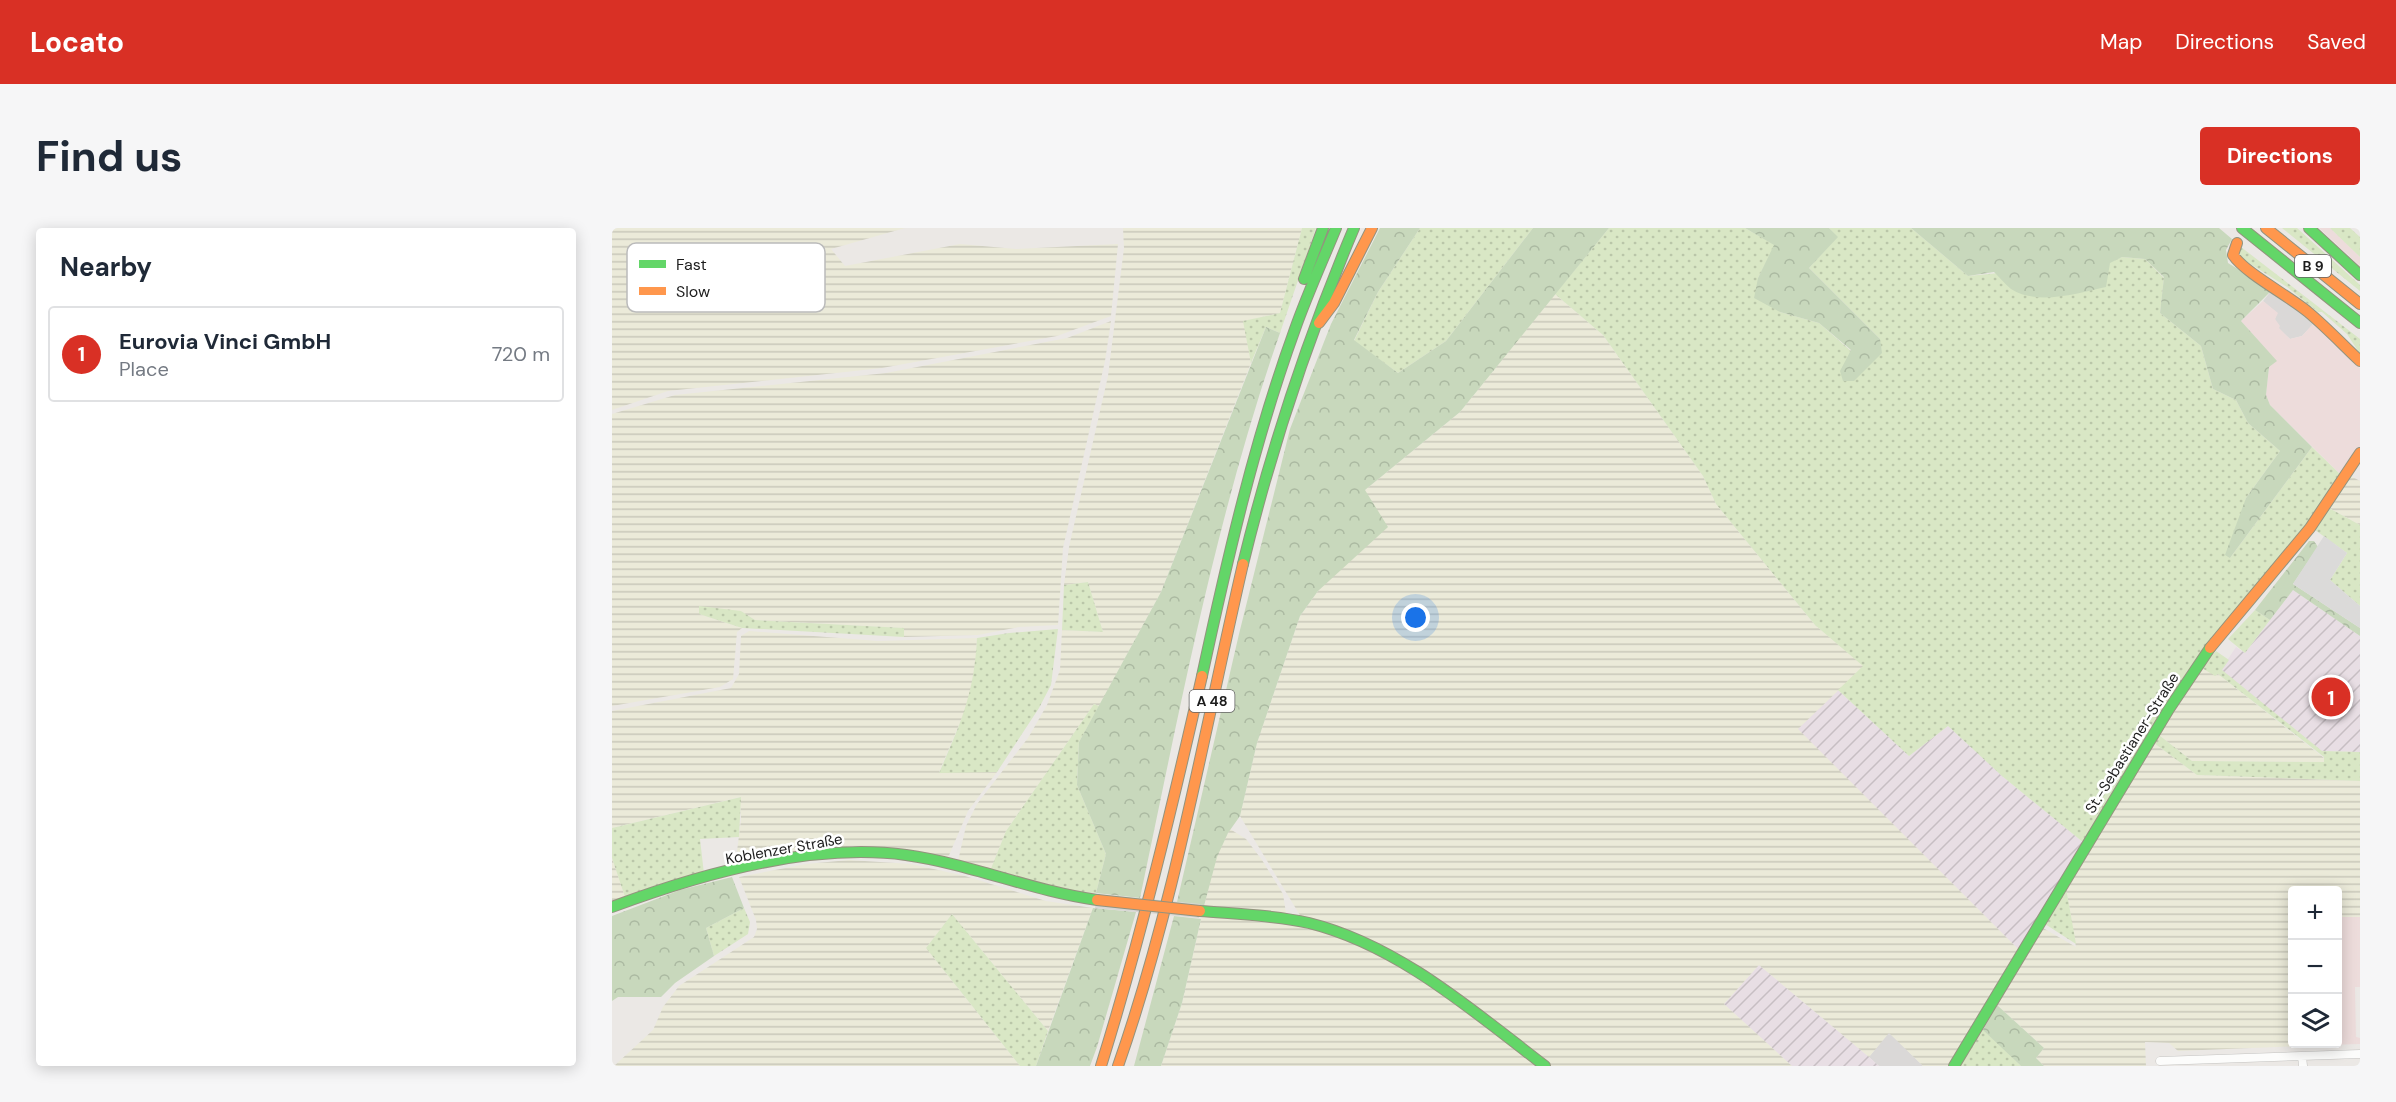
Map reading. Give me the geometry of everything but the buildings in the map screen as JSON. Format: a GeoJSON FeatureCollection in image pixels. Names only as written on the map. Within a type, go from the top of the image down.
{"type":"FeatureCollection","features":[{"type":"Feature","properties":{"kind":"main road"},"geometry":{"type":"LineString","coordinates":[[1293,334],[1300,292],[1323,228]]}},
{"type":"Feature","properties":{"kind":"main road","name":"A 48"},"geometry":{"type":"LineString","coordinates":[[1101,1066],[1151,894],[1228,556],[1257,446],[1307,295],[1336,228]]}},
{"type":"Feature","properties":{"kind":"main road","name":"A 48"},"geometry":{"type":"LineString","coordinates":[[1119,1066],[1169,893],[1261,494],[1286,404],[1309,336],[1354,228]]}},
{"type":"Feature","properties":{"kind":"main road"},"geometry":{"type":"LineString","coordinates":[[1309,336],[1334,303],[1372,228]]}},
{"type":"Feature","properties":{"kind":"main road","name":"B 9"},"geometry":{"type":"LineString","coordinates":[[2242,228],[2360,324]]}},
{"type":"Feature","properties":{"kind":"main road","name":"B 9"},"geometry":{"type":"LineString","coordinates":[[2266,228],[2360,304]]}},
{"type":"Feature","properties":{"kind":"main road"},"geometry":{"type":"LineString","coordinates":[[2309,228],[2360,275]]}},
{"type":"Feature","properties":{"kind":"main road"},"geometry":{"type":"LineString","coordinates":[[2237,243],[2233,255],[2239,264],[2270,283],[2308,312],[2360,361]]}},
{"type":"Feature","properties":{"kind":"main road","name":"St.-Sebastianer-Straße"},"geometry":{"type":"LineString","coordinates":[[1954,1066],[2174,701],[2212,646],[2308,532],[2360,453]]}},
{"type":"Feature","properties":{"kind":"main road","name":"Koblenzer Straße"},"geometry":{"type":"LineString","coordinates":[[612,907],[680,884],[787,861],[838,853],[896,854],[964,869],[1041,890],[1097,900],[1299,922],[1348,936],[1387,956],[1460,1003],[1545,1066]]}},
{"type":"Feature","properties":{"kind":"street"},"geometry":{"type":"LineString","coordinates":[[2160,1061],[2360,1054]]}},
{"type":"Feature","properties":{"kind":"street"},"geometry":{"type":"LineString","coordinates":[[2302,1056],[2303,1066]]}},
{"type":"Feature","properties":{"kind":"shaded area"},"geometry":{"type":"Polygon","coordinates":[[[2319,228],[2330,228],[2360,257],[2360,266],[2319,228]]]}},
{"type":"Feature","properties":{"kind":"shaded area"},"geometry":{"type":"Polygon","coordinates":[[[2272,290],[2314,323],[2302,336],[2290,339],[2278,328],[2275,319],[2277,313],[2263,301],[2272,290]]]}},
{"type":"Feature","properties":{"kind":"shaded area"},"geometry":{"type":"Polygon","coordinates":[[[2263,301],[2278,313],[2275,319],[2279,328],[2290,339],[2302,336],[2314,323],[2360,368],[2360,447],[2342,476],[2270,405],[2266,395],[2269,367],[2276,361],[2241,321],[2263,301]]]}},
{"type":"Feature","properties":{"kind":"shaded area"},"geometry":{"type":"Polygon","coordinates":[[[2324,536],[2347,553],[2330,580],[2360,606],[2360,628],[2293,584],[2324,536]]]}},
{"type":"Feature","properties":{"kind":"shaded area"},"geometry":{"type":"Polygon","coordinates":[[[2293,590],[2360,636],[2360,752],[2322,751],[2218,674],[2236,647],[2245,653],[2293,590]]]}},
{"type":"Feature","properties":{"kind":"shaded area"},"geometry":{"type":"Polygon","coordinates":[[[1838,690],[1909,756],[1948,726],[2002,776],[2084,843],[2019,950],[1797,729],[1838,690]]]}},
{"type":"Feature","properties":{"kind":"shaded area"},"geometry":{"type":"Polygon","coordinates":[[[2342,917],[2360,917],[2360,987],[2355,987],[2356,1037],[2360,1038],[2360,1044],[2342,1045],[2342,917]]]}},
{"type":"Feature","properties":{"kind":"shaded area"},"geometry":{"type":"Polygon","coordinates":[[[1759,965],[1879,1066],[1792,1066],[1724,1004],[1759,965]]]}},
{"type":"Feature","properties":{"kind":"shaded area"},"geometry":{"type":"Polygon","coordinates":[[[1889,1032],[1923,1066],[1879,1066],[1869,1057],[1889,1032]]]}},
{"type":"Feature","properties":{"kind":"green space"},"geometry":{"type":"Polygon","coordinates":[[[612,228],[905,228],[831,249],[845,266],[960,244],[1016,249],[1118,244],[1111,316],[1057,336],[882,368],[668,391],[612,410],[612,228]]]}},
{"type":"Feature","properties":{"kind":"green space"},"geometry":{"type":"Polygon","coordinates":[[[1123,228],[1302,228],[1280,313],[1244,321],[1251,363],[1161,592],[1099,706],[1094,704],[1006,831],[990,871],[958,861],[966,826],[977,804],[1028,738],[1047,705],[1060,670],[1062,630],[1103,632],[1088,582],[1064,585],[1069,547],[1108,376],[1124,248],[1123,228]]]}},
{"type":"Feature","properties":{"kind":"green space"},"geometry":{"type":"Polygon","coordinates":[[[1302,228],[1316,228],[1280,333],[1266,327],[1251,363],[1243,321],[1280,313],[1302,228]]]}},
{"type":"Feature","properties":{"kind":"green space"},"geometry":{"type":"Polygon","coordinates":[[[1380,228],[1420,228],[1378,292],[1354,340],[1398,373],[1446,341],[1533,228],[1609,228],[1460,412],[1365,490],[1388,527],[1318,591],[1300,616],[1257,743],[1240,816],[1228,833],[1217,857],[1204,906],[1177,902],[1239,634],[1290,429],[1331,324],[1380,228]]]}},
{"type":"Feature","properties":{"kind":"green space"},"geometry":{"type":"Polygon","coordinates":[[[1420,228],[1533,228],[1446,341],[1398,373],[1354,341],[1378,292],[1420,228]]]}},
{"type":"Feature","properties":{"kind":"green space"},"geometry":{"type":"Polygon","coordinates":[[[1609,228],[1745,228],[1775,245],[1758,278],[1780,312],[1819,323],[1851,351],[1880,339],[1809,268],[1837,237],[1829,228],[1911,228],[1968,276],[2110,262],[2122,257],[2145,259],[2164,278],[2160,313],[2201,346],[2213,389],[2236,400],[2248,423],[2280,451],[2246,498],[2230,558],[2312,447],[2342,476],[2281,560],[2203,649],[2084,843],[2002,776],[1948,726],[1909,756],[1838,690],[1863,666],[1815,625],[1716,504],[1703,476],[1603,335],[1555,294],[1609,228]]]}},
{"type":"Feature","properties":{"kind":"green space"},"geometry":{"type":"Polygon","coordinates":[[[1745,228],[1829,228],[1838,237],[1809,268],[1880,339],[1882,353],[1854,381],[1843,381],[1840,371],[1851,350],[1819,323],[1780,312],[1754,298],[1758,278],[1774,245],[1745,228]]]}},
{"type":"Feature","properties":{"kind":"green space"},"geometry":{"type":"Polygon","coordinates":[[[1911,228],[2219,228],[2232,239],[2226,250],[2228,263],[2272,290],[2241,321],[2277,361],[2269,367],[2266,395],[2270,405],[2312,447],[2230,558],[2225,555],[2246,498],[2280,451],[2248,423],[2236,400],[2213,389],[2201,346],[2160,313],[2164,277],[2145,259],[2122,257],[2110,263],[2106,287],[2058,297],[2033,297],[2011,289],[1994,272],[1968,276],[1911,228]]]}},
{"type":"Feature","properties":{"kind":"green space"},"geometry":{"type":"Polygon","coordinates":[[[2282,228],[2297,228],[2360,285],[2360,291],[2282,228]]]}},
{"type":"Feature","properties":{"kind":"green space"},"geometry":{"type":"Polygon","coordinates":[[[2330,228],[2350,228],[2360,237],[2360,257],[2330,228]]]}},
{"type":"Feature","properties":{"kind":"green space"},"geometry":{"type":"Polygon","coordinates":[[[2241,247],[2360,339],[2360,354],[2347,334],[2322,312],[2318,312],[2287,287],[2241,258],[2239,251],[2241,247]]]}},
{"type":"Feature","properties":{"kind":"green space"},"geometry":{"type":"Polygon","coordinates":[[[1555,294],[1603,335],[1703,476],[1716,504],[1815,625],[1864,666],[1798,729],[2019,950],[1949,1066],[1923,1066],[1889,1033],[1869,1057],[1759,965],[1724,1004],[1792,1066],[1161,1066],[1182,1003],[1202,915],[1293,926],[1301,917],[1240,816],[1257,743],[1300,616],[1318,591],[1365,490],[1460,412],[1555,294]]]}},
{"type":"Feature","properties":{"kind":"green space"},"geometry":{"type":"Polygon","coordinates":[[[1111,321],[1105,361],[1063,548],[1058,625],[1019,627],[978,635],[904,637],[903,628],[755,620],[741,611],[699,614],[742,628],[737,632],[733,679],[720,687],[612,706],[612,414],[675,395],[886,373],[1067,338],[1111,321]]]}},
{"type":"Feature","properties":{"kind":"green space"},"geometry":{"type":"Polygon","coordinates":[[[1266,327],[1280,333],[1257,402],[1218,542],[1185,684],[1140,898],[1096,893],[1106,854],[1077,785],[1079,742],[1161,592],[1266,327]]]}},
{"type":"Feature","properties":{"kind":"green space"},"geometry":{"type":"Polygon","coordinates":[[[2351,476],[2360,481],[2360,525],[2329,508],[2351,476]]]}},
{"type":"Feature","properties":{"kind":"green space"},"geometry":{"type":"Polygon","coordinates":[[[2329,508],[2360,525],[2360,606],[2330,580],[2347,553],[2315,530],[2329,508]]]}},
{"type":"Feature","properties":{"kind":"green space"},"geometry":{"type":"Polygon","coordinates":[[[2309,541],[2314,541],[2318,547],[2293,584],[2360,628],[2360,636],[2293,590],[2270,620],[2255,610],[2309,541]]]}},
{"type":"Feature","properties":{"kind":"green space"},"geometry":{"type":"Polygon","coordinates":[[[1088,582],[1103,632],[1062,630],[1064,585],[1088,582]]]}},
{"type":"Feature","properties":{"kind":"green space"},"geometry":{"type":"Polygon","coordinates":[[[699,606],[741,611],[755,620],[904,628],[904,637],[742,628],[699,614],[699,606]]]}},
{"type":"Feature","properties":{"kind":"green space"},"geometry":{"type":"Polygon","coordinates":[[[2255,610],[2270,620],[2245,653],[2228,639],[2255,610]]]}},
{"type":"Feature","properties":{"kind":"green space"},"geometry":{"type":"Polygon","coordinates":[[[1058,629],[1051,685],[1039,708],[997,772],[939,773],[965,708],[973,676],[977,638],[1058,629]]]}},
{"type":"Feature","properties":{"kind":"green space"},"geometry":{"type":"Polygon","coordinates":[[[749,631],[878,641],[977,638],[975,678],[967,706],[939,772],[997,772],[968,811],[947,860],[906,850],[852,846],[735,867],[741,820],[740,797],[612,828],[612,711],[731,688],[739,674],[741,636],[749,631]]]}},
{"type":"Feature","properties":{"kind":"green space"},"geometry":{"type":"Polygon","coordinates":[[[2216,651],[2229,660],[2222,670],[2322,751],[2360,752],[2360,781],[2197,775],[2154,743],[2159,735],[2192,761],[2324,762],[2324,757],[2218,674],[2215,676],[2202,668],[2216,651]]]}},
{"type":"Feature","properties":{"kind":"green space"},"geometry":{"type":"Polygon","coordinates":[[[2202,668],[2218,674],[2324,758],[2324,762],[2192,761],[2159,735],[2202,668]]]}},
{"type":"Feature","properties":{"kind":"green space"},"geometry":{"type":"Polygon","coordinates":[[[1094,704],[1099,706],[1079,742],[1077,785],[1106,854],[1096,893],[1073,892],[990,871],[1006,831],[1094,704]]]}},
{"type":"Feature","properties":{"kind":"green space"},"geometry":{"type":"Polygon","coordinates":[[[2154,743],[2197,775],[2360,781],[2360,917],[2342,917],[2342,886],[2288,886],[2288,1047],[2178,1051],[2169,1043],[2145,1042],[2146,1066],[2044,1066],[2036,1058],[2044,1048],[1997,1005],[2043,928],[2076,947],[2066,888],[2154,743]]]}},
{"type":"Feature","properties":{"kind":"green space"},"geometry":{"type":"Polygon","coordinates":[[[741,797],[739,837],[700,839],[704,874],[654,886],[625,897],[612,858],[612,828],[741,797]]]}},
{"type":"Feature","properties":{"kind":"green space"},"geometry":{"type":"Polygon","coordinates":[[[1230,829],[1246,839],[1262,860],[1283,894],[1286,913],[1279,915],[1204,906],[1216,857],[1230,829]]]}},
{"type":"Feature","properties":{"kind":"green space"},"geometry":{"type":"Polygon","coordinates":[[[612,858],[625,897],[612,902],[612,858]]]}},
{"type":"Feature","properties":{"kind":"green space"},"geometry":{"type":"Polygon","coordinates":[[[849,860],[911,864],[965,876],[1046,901],[1093,908],[1048,1031],[952,914],[926,948],[1020,1066],[614,1066],[653,1030],[663,1007],[679,986],[754,937],[757,929],[756,920],[739,877],[806,864],[849,860]]]}},
{"type":"Feature","properties":{"kind":"green space"},"geometry":{"type":"Polygon","coordinates":[[[732,877],[744,908],[706,928],[714,956],[675,983],[661,997],[618,997],[612,1001],[612,916],[680,890],[732,877]]]}},
{"type":"Feature","properties":{"kind":"green space"},"geometry":{"type":"Polygon","coordinates":[[[2066,888],[2076,944],[2045,924],[2066,888]]]}},
{"type":"Feature","properties":{"kind":"green space"},"geometry":{"type":"Polygon","coordinates":[[[744,908],[750,922],[748,934],[714,956],[706,928],[744,908]]]}},
{"type":"Feature","properties":{"kind":"green space"},"geometry":{"type":"Polygon","coordinates":[[[1093,908],[1136,912],[1097,1047],[1090,1066],[1036,1066],[1093,908]]]}},
{"type":"Feature","properties":{"kind":"green space"},"geometry":{"type":"Polygon","coordinates":[[[952,914],[1048,1031],[1036,1066],[1020,1066],[926,948],[952,914]]]}},
{"type":"Feature","properties":{"kind":"green space"},"geometry":{"type":"Polygon","coordinates":[[[1174,916],[1201,919],[1182,1003],[1161,1066],[1134,1066],[1174,916]]]}},
{"type":"Feature","properties":{"kind":"green space"},"geometry":{"type":"Polygon","coordinates":[[[1997,1005],[2044,1048],[2036,1058],[2044,1066],[2021,1066],[1983,1030],[1997,1005]]]}},
{"type":"Feature","properties":{"kind":"green space"},"geometry":{"type":"Polygon","coordinates":[[[1983,1029],[2021,1066],[1959,1066],[1983,1029]]]}},
{"type":"Feature","properties":{"kind":"pier"},"geometry":{"type":"Polygon","coordinates":[[[1098,894],[1200,904],[1199,918],[1095,908],[1098,894]]]}},
{"type":"Feature","properties":{"kind":"traffic: fast"},"geometry":{"type":"LineString","coordinates":[[1304,279],[1323,228]]}},
{"type":"Feature","properties":{"kind":"traffic: fast"},"geometry":{"type":"LineString","coordinates":[[1202,676],[1254,458],[1280,372],[1336,228]]}},
{"type":"Feature","properties":{"kind":"traffic: fast"},"geometry":{"type":"LineString","coordinates":[[1243,564],[1292,394],[1321,310],[1354,228]]}},
{"type":"Feature","properties":{"kind":"traffic: fast"},"geometry":{"type":"LineString","coordinates":[[2242,228],[2360,323]]}},
{"type":"Feature","properties":{"kind":"traffic: fast"},"geometry":{"type":"LineString","coordinates":[[2309,228],[2360,275]]}},
{"type":"Feature","properties":{"kind":"traffic: fast"},"geometry":{"type":"LineString","coordinates":[[1954,1066],[2169,709],[2210,648]]}},
{"type":"Feature","properties":{"kind":"traffic: fast"},"geometry":{"type":"LineString","coordinates":[[612,907],[682,883],[756,864],[794,857],[870,852],[930,859],[1073,896],[1097,900]]}},
{"type":"Feature","properties":{"kind":"traffic: fast"},"geometry":{"type":"LineString","coordinates":[[1200,911],[1295,920],[1342,933],[1404,963],[1462,1002],[1545,1066]]}},
{"type":"Feature","properties":{"kind":"traffic: slow"},"geometry":{"type":"LineString","coordinates":[[1319,323],[1334,303],[1372,228]]}},
{"type":"Feature","properties":{"kind":"traffic: slow"},"geometry":{"type":"LineString","coordinates":[[2266,228],[2360,304]]}},
{"type":"Feature","properties":{"kind":"traffic: slow"},"geometry":{"type":"LineString","coordinates":[[2237,243],[2233,255],[2239,262],[2308,312],[2360,361]]}},
{"type":"Feature","properties":{"kind":"traffic: slow"},"geometry":{"type":"LineString","coordinates":[[2210,648],[2310,528],[2360,453]]}},
{"type":"Feature","properties":{"kind":"traffic: slow"},"geometry":{"type":"LineString","coordinates":[[1118,1066],[1138,1005],[1172,880],[1243,564]]}},
{"type":"Feature","properties":{"kind":"traffic: slow"},"geometry":{"type":"LineString","coordinates":[[1101,1066],[1155,872],[1202,676]]}},
{"type":"Feature","properties":{"kind":"traffic: slow"},"geometry":{"type":"LineString","coordinates":[[1097,900],[1200,911]]}},
{"type":"Feature","properties":{"kind":"place","name":"Eurovia Vinci GmbH"},"geometry":{"type":"Point","coordinates":[2331,697]}}]}
